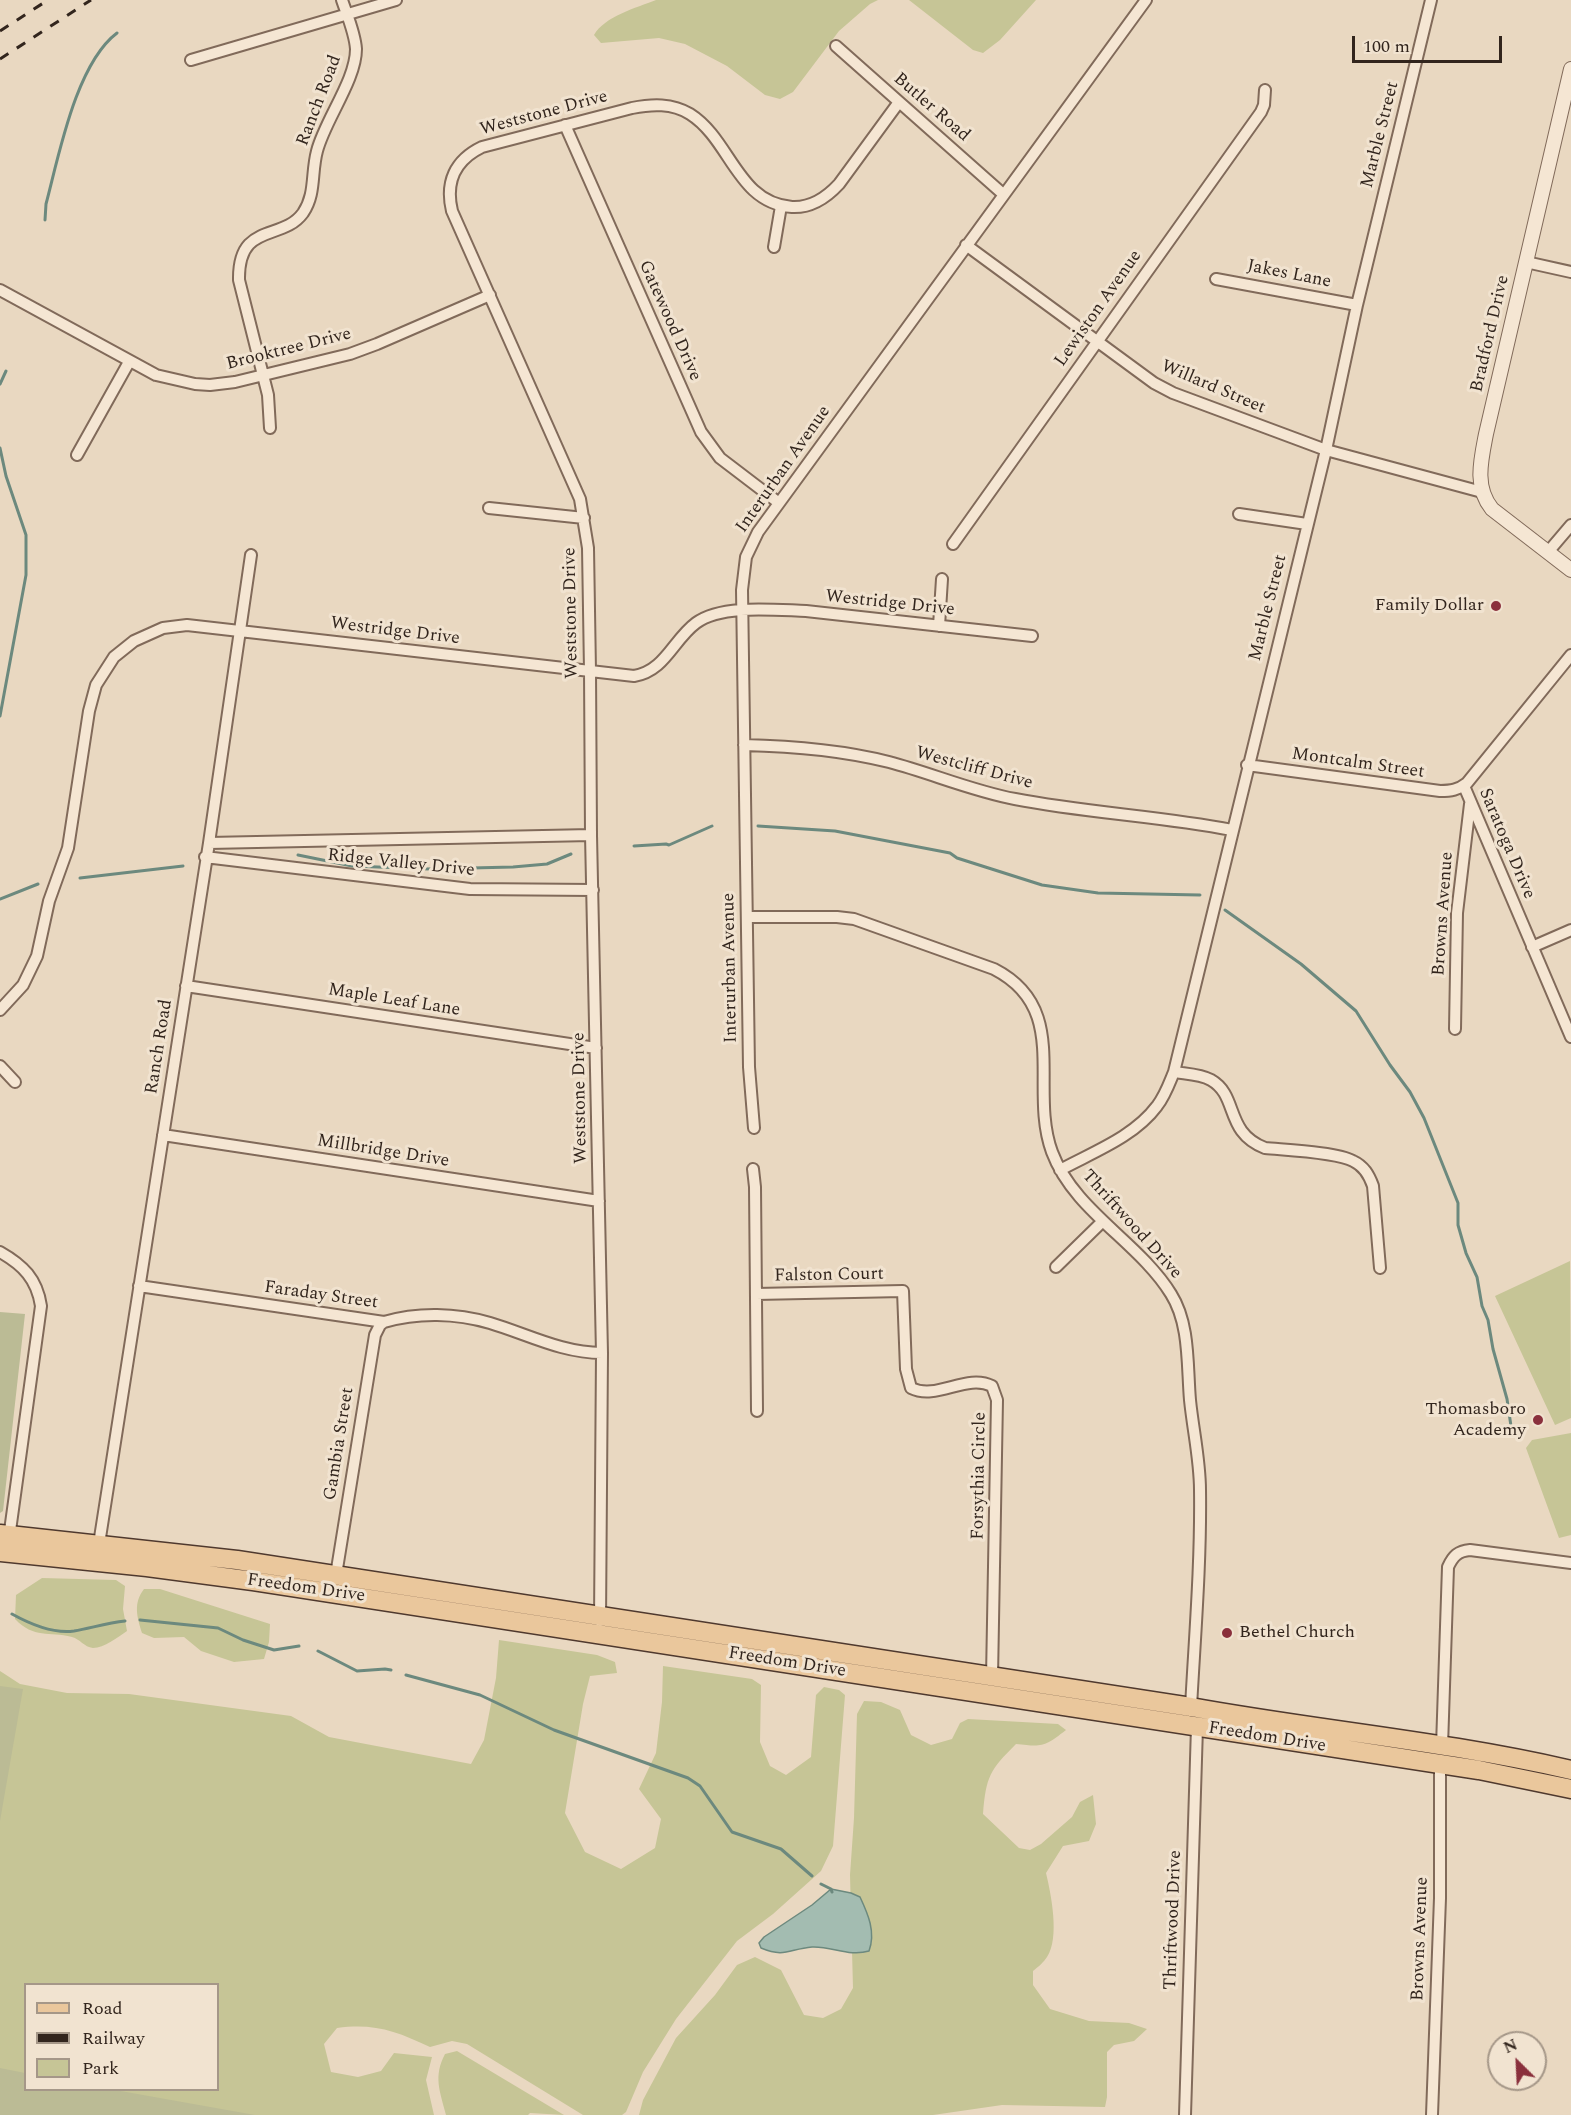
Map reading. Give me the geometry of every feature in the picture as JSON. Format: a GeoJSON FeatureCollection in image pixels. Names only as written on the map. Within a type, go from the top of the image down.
{"type":"FeatureCollection","features":[{"type":"Feature","properties":{"kind":"main road","name":"Freedom Drive"},"geometry":{"type":"LineString","coordinates":[[4,1543],[99,1544],[237,1560],[336,1575],[600,1625],[1008,1697],[1440,1765],[1571,1789]]}},
{"type":"Feature","properties":{"kind":"main road","name":"Freedom Drive"},"geometry":{"type":"LineString","coordinates":[[4,1543],[147,1567],[992,1677],[1442,1746],[1571,1770]]}},
{"type":"Feature","properties":{"kind":"main road"},"geometry":{"type":"LineString","coordinates":[[1008,1697],[1017,1693],[1036,1694],[1168,1713],[1191,1707]]}},
{"type":"Feature","properties":{"kind":"main road"},"geometry":{"type":"LineString","coordinates":[[1197,1727],[1215,1718],[1350,1737],[1359,1733]]}},
{"type":"Feature","properties":{"kind":"street","name":"Ranch Road"},"geometry":{"type":"LineString","coordinates":[[270,428],[270,410],[263,376],[239,280],[240,264],[251,242],[268,232],[295,222],[309,202],[316,153],[353,65],[356,49],[342,0]]}},
{"type":"Feature","properties":{"kind":"street"},"geometry":{"type":"LineString","coordinates":[[191,60],[396,0]]}},
{"type":"Feature","properties":{"kind":"street","name":"Interurban Avenue"},"geometry":{"type":"LineString","coordinates":[[754,1128],[750,1066],[742,611],[746,557],[758,532],[1146,0]]}},
{"type":"Feature","properties":{"kind":"street","name":"Marble Street"},"geometry":{"type":"LineString","coordinates":[[1060,1170],[1126,1134],[1146,1119],[1162,1098],[1174,1072],[1247,765],[1326,450],[1357,305],[1431,0]]}},
{"type":"Feature","properties":{"kind":"street","name":"Butler Road"},"geometry":{"type":"LineString","coordinates":[[836,46],[1003,194]]}},
{"type":"Feature","properties":{"kind":"street","name":"Bradford Drive"},"geometry":{"type":"LineString","coordinates":[[1482,492],[1480,476],[1486,434],[1571,69]]}},
{"type":"Feature","properties":{"kind":"street","name":"Lewiston Avenue"},"geometry":{"type":"LineString","coordinates":[[952,544],[1097,342],[1135,285],[1261,112],[1265,90]]}},
{"type":"Feature","properties":{"kind":"street"},"geometry":{"type":"LineString","coordinates":[[774,247],[782,206],[808,205],[831,193],[899,102]]}},
{"type":"Feature","properties":{"kind":"street","name":"Weststone Drive"},"geometry":{"type":"LineString","coordinates":[[600,1625],[602,1353],[591,835],[588,548],[584,518],[575,486],[452,211],[449,199],[451,178],[466,156],[482,147],[651,105],[665,105],[685,111],[702,123],[748,186],[769,202],[782,206]]}},
{"type":"Feature","properties":{"kind":"street","name":"Gatewood Drive"},"geometry":{"type":"LineString","coordinates":[[565,125],[701,432],[720,458],[779,503]]}},
{"type":"Feature","properties":{"kind":"street","name":"Willard Street"},"geometry":{"type":"LineString","coordinates":[[966,245],[1154,383],[1173,393],[1326,450],[1482,492]]}},
{"type":"Feature","properties":{"kind":"street"},"geometry":{"type":"LineString","coordinates":[[1526,261],[1571,272]]}},
{"type":"Feature","properties":{"kind":"street","name":"Jakes Lane"},"geometry":{"type":"LineString","coordinates":[[1216,279],[1357,305]]}},
{"type":"Feature","properties":{"kind":"street","name":"Brooktree Drive"},"geometry":{"type":"LineString","coordinates":[[0,290],[129,362],[156,375],[195,384],[235,382],[368,348],[490,296]]}},
{"type":"Feature","properties":{"kind":"street"},"geometry":{"type":"LineString","coordinates":[[77,455],[129,362]]}},
{"type":"Feature","properties":{"kind":"street"},"geometry":{"type":"LineString","coordinates":[[1482,492],[1492,508],[1571,570]]}},
{"type":"Feature","properties":{"kind":"street"},"geometry":{"type":"LineString","coordinates":[[489,508],[584,518]]}},
{"type":"Feature","properties":{"kind":"street"},"geometry":{"type":"LineString","coordinates":[[1239,514],[1307,524]]}},
{"type":"Feature","properties":{"kind":"street"},"geometry":{"type":"LineString","coordinates":[[1548,552],[1571,525]]}},
{"type":"Feature","properties":{"kind":"street","name":"Ranch Road"},"geometry":{"type":"LineString","coordinates":[[99,1544],[209,843],[251,555]]}},
{"type":"Feature","properties":{"kind":"street"},"geometry":{"type":"LineString","coordinates":[[939,626],[942,579]]}},
{"type":"Feature","properties":{"kind":"street","name":"Westridge Drive"},"geometry":{"type":"LineString","coordinates":[[0,1010],[23,985],[37,956],[49,900],[68,848],[92,698],[106,667],[114,657],[134,641],[163,628],[187,625],[634,676],[650,672],[658,666],[695,623],[720,612],[806,611],[1032,636]]}},
{"type":"Feature","properties":{"kind":"street","name":"Saratoga Drive"},"geometry":{"type":"LineString","coordinates":[[1571,655],[1464,786],[1571,1037]]}},
{"type":"Feature","properties":{"kind":"street","name":"Westcliff Drive"},"geometry":{"type":"LineString","coordinates":[[744,745],[795,746],[856,756],[889,763],[1015,799],[1156,817],[1232,830]]}},
{"type":"Feature","properties":{"kind":"street","name":"Montcalm Street"},"geometry":{"type":"LineString","coordinates":[[1247,765],[1440,791],[1450,791],[1464,786]]}},
{"type":"Feature","properties":{"kind":"street","name":"Browns Avenue"},"geometry":{"type":"LineString","coordinates":[[1455,1029],[1457,913],[1470,800]]}},
{"type":"Feature","properties":{"kind":"street","name":"Ridge Valley Drive"},"geometry":{"type":"LineString","coordinates":[[209,843],[591,835]]}},
{"type":"Feature","properties":{"kind":"street","name":"Ridge Valley Drive"},"geometry":{"type":"LineString","coordinates":[[206,857],[470,889],[593,890]]}},
{"type":"Feature","properties":{"kind":"street","name":"Thriftwood Drive"},"geometry":{"type":"LineString","coordinates":[[747,917],[854,919],[994,969],[1005,975],[1023,991],[1038,1014],[1044,1046],[1044,1115],[1050,1146],[1060,1170],[1075,1191],[1153,1271],[1170,1293],[1182,1322],[1200,1488],[1199,1585],[1191,1707]]}},
{"type":"Feature","properties":{"kind":"street"},"geometry":{"type":"LineString","coordinates":[[1532,947],[1571,930]]}},
{"type":"Feature","properties":{"kind":"street","name":"Maple Leaf Lane"},"geometry":{"type":"LineString","coordinates":[[186,986],[596,1048]]}},
{"type":"Feature","properties":{"kind":"street"},"geometry":{"type":"LineString","coordinates":[[0,1066],[15,1082]]}},
{"type":"Feature","properties":{"kind":"street"},"geometry":{"type":"LineString","coordinates":[[1174,1072],[1203,1077],[1220,1087],[1239,1129],[1254,1144],[1265,1148],[1345,1157],[1363,1168],[1370,1176],[1374,1186],[1380,1268]]}},
{"type":"Feature","properties":{"kind":"street","name":"Millbridge Drive"},"geometry":{"type":"LineString","coordinates":[[163,1135],[599,1201]]}},
{"type":"Feature","properties":{"kind":"street"},"geometry":{"type":"LineString","coordinates":[[753,1169],[757,1411]]}},
{"type":"Feature","properties":{"kind":"street"},"geometry":{"type":"LineString","coordinates":[[1056,1267],[1103,1221]]}},
{"type":"Feature","properties":{"kind":"street"},"geometry":{"type":"LineString","coordinates":[[0,1252],[17,1262],[31,1277],[38,1290],[41,1306],[4,1543]]}},
{"type":"Feature","properties":{"kind":"street","name":"Faraday Street"},"geometry":{"type":"LineString","coordinates":[[139,1286],[384,1322],[420,1315],[441,1315],[488,1322],[533,1339],[570,1349],[602,1353]]}},
{"type":"Feature","properties":{"kind":"street","name":"Falston Court"},"geometry":{"type":"LineString","coordinates":[[756,1294],[903,1291]]}},
{"type":"Feature","properties":{"kind":"street","name":"Forsythia Circle"},"geometry":{"type":"LineString","coordinates":[[903,1291],[906,1369],[911,1388],[925,1392],[978,1381],[992,1386],[996,1393],[996,1545],[992,1677]]}},
{"type":"Feature","properties":{"kind":"street","name":"Gambia Street"},"geometry":{"type":"LineString","coordinates":[[336,1575],[375,1335],[384,1322]]}},
{"type":"Feature","properties":{"kind":"street"},"geometry":{"type":"LineString","coordinates":[[1442,1746],[1448,1567],[1455,1555],[1470,1550],[1571,1563]]}},
{"type":"Feature","properties":{"kind":"street","name":"Thriftwood Drive"},"geometry":{"type":"LineString","coordinates":[[1185,2115],[1197,1727]]}},
{"type":"Feature","properties":{"kind":"street","name":"Browns Avenue"},"geometry":{"type":"LineString","coordinates":[[1432,2115],[1440,1900],[1440,1765]]}},
{"type":"Feature","properties":{"kind":"green space"},"geometry":{"type":"Polygon","coordinates":[[[656,0],[878,0],[870,4],[839,31],[793,92],[780,99],[765,95],[727,66],[685,44],[659,38],[601,43],[594,35],[599,28],[613,18],[656,0]]]}},
{"type":"Feature","properties":{"kind":"green space"},"geometry":{"type":"Polygon","coordinates":[[[909,0],[1036,0],[1000,40],[983,53],[973,50],[909,0]]]}},
{"type":"Feature","properties":{"kind":"green space"},"geometry":{"type":"Polygon","coordinates":[[[1570,1261],[1571,1418],[1555,1425],[1495,1296],[1570,1261]]]}},
{"type":"Feature","properties":{"kind":"green space"},"geometry":{"type":"Polygon","coordinates":[[[0,1312],[25,1314],[3,1511],[0,1513],[0,1312]]]}},
{"type":"Feature","properties":{"kind":"green space"},"geometry":{"type":"Polygon","coordinates":[[[1571,1433],[1571,1535],[1559,1538],[1526,1448],[1532,1440],[1571,1433]]]}},
{"type":"Feature","properties":{"kind":"green space"},"geometry":{"type":"Polygon","coordinates":[[[42,1578],[116,1580],[125,1586],[123,1609],[127,1631],[106,1644],[93,1648],[72,1637],[35,1632],[22,1625],[15,1619],[16,1595],[42,1578]]]}},
{"type":"Feature","properties":{"kind":"green space"},"geometry":{"type":"Polygon","coordinates":[[[144,1589],[160,1589],[270,1624],[269,1642],[264,1659],[234,1662],[201,1651],[184,1637],[154,1638],[142,1633],[137,1605],[144,1589]]]}},
{"type":"Feature","properties":{"kind":"green space"},"geometry":{"type":"Polygon","coordinates":[[[499,1640],[597,1655],[615,1662],[617,1673],[590,1676],[583,1704],[565,1813],[585,1852],[621,1869],[655,1848],[661,1819],[639,1789],[656,1753],[662,1702],[663,1666],[752,1679],[761,1685],[760,1742],[770,1766],[786,1775],[811,1757],[816,1695],[824,1687],[839,1690],[845,1695],[833,1846],[821,1871],[773,1914],[737,1941],[676,2019],[643,2072],[626,2112],[622,2115],[583,2115],[467,2044],[452,2041],[430,2047],[385,2030],[350,2027],[337,2028],[324,2044],[331,2072],[358,2077],[381,2071],[394,2053],[432,2057],[426,2080],[434,2115],[0,2115],[0,1671],[20,1684],[67,1693],[129,1694],[291,1716],[329,1737],[471,1764],[484,1740],[496,1678],[499,1640]]]}},
{"type":"Feature","properties":{"kind":"green space"},"geometry":{"type":"Polygon","coordinates":[[[0,1686],[23,1689],[0,1821],[0,1686]]]}},
{"type":"Feature","properties":{"kind":"green space"},"geometry":{"type":"Polygon","coordinates":[[[864,1701],[881,1702],[900,1710],[911,1735],[931,1745],[952,1739],[960,1723],[968,1719],[1058,1724],[1066,1730],[1043,1744],[1016,1744],[991,1775],[983,1814],[1019,1848],[1030,1850],[1041,1844],[1072,1817],[1080,1802],[1093,1795],[1096,1824],[1089,1841],[1063,1846],[1046,1873],[1053,1916],[1053,1939],[1047,1957],[1033,1971],[1033,1985],[1050,2009],[1089,2021],[1129,2023],[1147,2029],[1134,2041],[1114,2045],[1107,2052],[1105,2107],[1002,2105],[933,2115],[639,2115],[643,2100],[676,2038],[715,1995],[737,1965],[755,1957],[781,1970],[804,2015],[823,2018],[841,2009],[853,1988],[850,1875],[857,1714],[864,1701]]]}},
{"type":"Feature","properties":{"kind":"green space"},"geometry":{"type":"Polygon","coordinates":[[[457,2051],[564,2115],[530,2113],[528,2115],[446,2115],[440,2091],[439,2070],[445,2054],[457,2051]]]}},
{"type":"Feature","properties":{"kind":"green space"},"geometry":{"type":"Polygon","coordinates":[[[0,2068],[24,2073],[24,2091],[121,2091],[255,2115],[0,2115],[0,2068]]]}},
{"type":"Feature","properties":{"kind":"shaded area"},"geometry":{"type":"Polygon","coordinates":[[[831,1889],[860,1897],[871,1930],[869,1951],[854,1953],[812,1947],[782,1953],[761,1948],[759,1943],[764,1937],[812,1905],[831,1889]]]}},
{"type":"Feature","properties":{"kind":"waterway"},"geometry":{"type":"LineString","coordinates":[[45,220],[46,204],[63,137],[80,88],[90,66],[103,47],[117,33]]}},
{"type":"Feature","properties":{"kind":"waterway"},"geometry":{"type":"LineString","coordinates":[[0,384],[6,371]]}},
{"type":"Feature","properties":{"kind":"waterway"},"geometry":{"type":"LineString","coordinates":[[0,448],[6,476],[26,535],[26,575],[0,716]]}},
{"type":"Feature","properties":{"kind":"waterway"},"geometry":{"type":"LineString","coordinates":[[634,846],[669,845],[712,826]]}},
{"type":"Feature","properties":{"kind":"waterway"},"geometry":{"type":"LineString","coordinates":[[758,826],[835,831],[950,853],[957,858],[1042,885],[1098,893],[1200,895]]}},
{"type":"Feature","properties":{"kind":"waterway"},"geometry":{"type":"LineString","coordinates":[[298,855],[352,866],[429,869],[547,864],[571,854]]}},
{"type":"Feature","properties":{"kind":"waterway"},"geometry":{"type":"LineString","coordinates":[[80,878],[183,866]]}},
{"type":"Feature","properties":{"kind":"waterway"},"geometry":{"type":"LineString","coordinates":[[0,899],[38,884]]}},
{"type":"Feature","properties":{"kind":"waterway"},"geometry":{"type":"LineString","coordinates":[[1225,910],[1301,964],[1356,1011],[1410,1092],[1424,1118],[1458,1203],[1458,1225],[1466,1253],[1477,1277],[1482,1306],[1488,1320],[1493,1349],[1507,1399],[1512,1433]]}},
{"type":"Feature","properties":{"kind":"waterway"},"geometry":{"type":"LineString","coordinates":[[12,1614],[42,1627],[66,1632],[125,1621]]}},
{"type":"Feature","properties":{"kind":"waterway"},"geometry":{"type":"LineString","coordinates":[[140,1620],[218,1628],[243,1640],[274,1650],[299,1646]]}},
{"type":"Feature","properties":{"kind":"waterway"},"geometry":{"type":"LineString","coordinates":[[318,1651],[357,1671],[391,1670]]}},
{"type":"Feature","properties":{"kind":"waterway"},"geometry":{"type":"LineString","coordinates":[[406,1675],[480,1695],[554,1730],[688,1778],[700,1786],[732,1832],[781,1849],[812,1876]]}},
{"type":"Feature","properties":{"kind":"waterway"},"geometry":{"type":"LineString","coordinates":[[821,1884],[831,1889],[832,1892]]}},
{"type":"Feature","properties":{"kind":"railway"},"geometry":{"type":"LineString","coordinates":[[0,31],[48,0]]}},
{"type":"Feature","properties":{"kind":"railway"},"geometry":{"type":"LineString","coordinates":[[0,59],[91,0]]}},
{"type":"Feature","properties":{"kind":"place","name":"Family Dollar"},"geometry":{"type":"Point","coordinates":[1496,606]}},
{"type":"Feature","properties":{"kind":"place","name":"Thomasboro Academy"},"geometry":{"type":"Point","coordinates":[1538,1420]}},
{"type":"Feature","properties":{"kind":"place","name":"Bethel Church"},"geometry":{"type":"Point","coordinates":[1227,1633]}}]}
